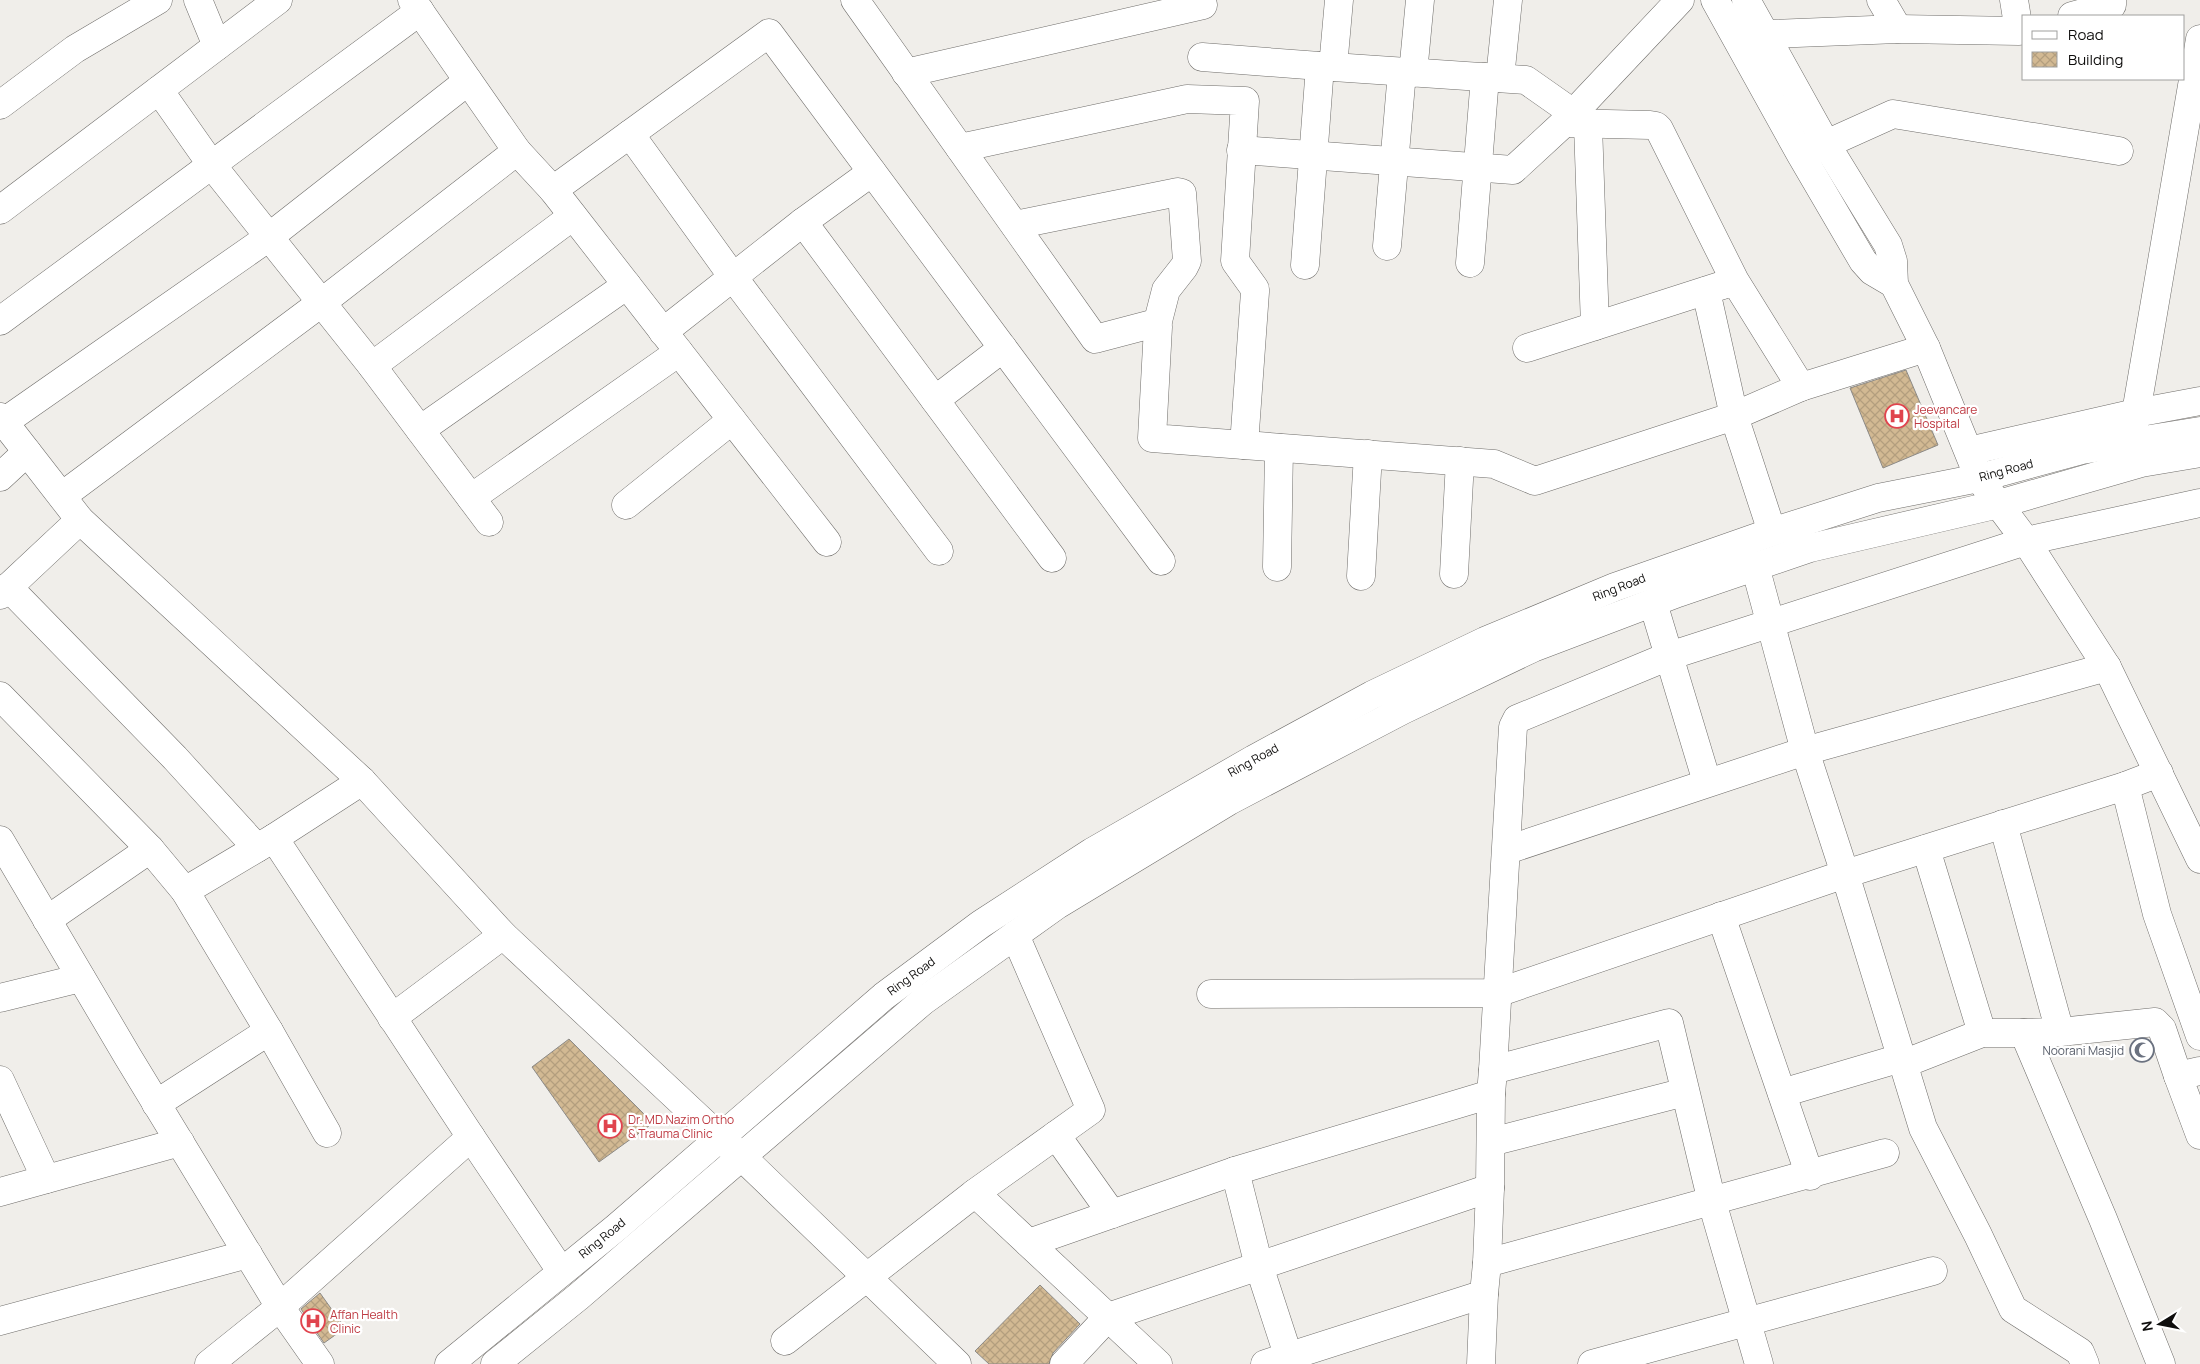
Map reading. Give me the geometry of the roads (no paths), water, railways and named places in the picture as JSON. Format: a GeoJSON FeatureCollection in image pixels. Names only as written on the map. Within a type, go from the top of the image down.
{"type":"FeatureCollection","features":[{"type":"Feature","properties":{"kind":"main road"},"geometry":{"type":"LineString","coordinates":[[0,105],[75,49],[158,0]]}},
{"type":"Feature","properties":{"kind":"main road"},"geometry":{"type":"LineString","coordinates":[[198,0],[217,46]]}},
{"type":"Feature","properties":{"kind":"main road"},"geometry":{"type":"LineString","coordinates":[[0,210],[278,0]]}},
{"type":"Feature","properties":{"kind":"main road"},"geometry":{"type":"LineString","coordinates":[[855,0],[1095,339],[1152,324],[1157,325]]}},
{"type":"Feature","properties":{"kind":"main road"},"geometry":{"type":"LineString","coordinates":[[1305,265],[1313,156],[1339,0]]}},
{"type":"Feature","properties":{"kind":"main road"},"geometry":{"type":"LineString","coordinates":[[1387,246],[1394,160],[1420,0]]}},
{"type":"Feature","properties":{"kind":"main road"},"geometry":{"type":"LineString","coordinates":[[1470,264],[1478,167],[1508,0]]}},
{"type":"Feature","properties":{"kind":"main road"},"geometry":{"type":"LineString","coordinates":[[1241,150],[1509,170],[1517,168],[1575,120],[1680,0]]}},
{"type":"Feature","properties":{"kind":"main road"},"geometry":{"type":"LineString","coordinates":[[1715,0],[1801,155],[1863,261],[1872,271],[1894,284]]}},
{"type":"Feature","properties":{"kind":"main road"},"geometry":{"type":"LineString","coordinates":[[1746,0],[1826,144],[1888,245],[1893,261],[1894,284],[1926,348],[1979,478],[2026,541],[2107,667],[2200,859]]}},
{"type":"Feature","properties":{"kind":"main road"},"geometry":{"type":"LineString","coordinates":[[1881,0],[1898,29]]}},
{"type":"Feature","properties":{"kind":"main road"},"geometry":{"type":"LineString","coordinates":[[1735,35],[1898,29],[2022,31],[2014,0]]}},
{"type":"Feature","properties":{"kind":"main road"},"geometry":{"type":"LineString","coordinates":[[2076,15],[2112,5],[2112,0]]}},
{"type":"Feature","properties":{"kind":"main road"},"geometry":{"type":"LineString","coordinates":[[906,73],[1203,5]]}},
{"type":"Feature","properties":{"kind":"main road"},"geometry":{"type":"LineString","coordinates":[[0,321],[212,164],[416,6],[517,150],[553,190],[827,542]]}},
{"type":"Feature","properties":{"kind":"main road"},"geometry":{"type":"LineString","coordinates":[[553,190],[769,33],[1161,561]]}},
{"type":"Feature","properties":{"kind":"main road"},"geometry":{"type":"LineString","coordinates":[[2131,442],[2192,134],[2200,38]]}},
{"type":"Feature","properties":{"kind":"main road"},"geometry":{"type":"LineString","coordinates":[[1202,57],[1526,80],[1575,120],[1656,126],[1735,281],[1801,388]]}},
{"type":"Feature","properties":{"kind":"main road"},"geometry":{"type":"LineString","coordinates":[[468,80],[268,237],[2,420],[80,520],[362,781],[503,935],[742,1157],[957,1364]]}},
{"type":"Feature","properties":{"kind":"main road"},"geometry":{"type":"LineString","coordinates":[[159,90],[212,164],[372,366],[489,522]]}},
{"type":"Feature","properties":{"kind":"main road"},"geometry":{"type":"LineString","coordinates":[[960,148],[1187,99],[1244,101],[1236,261],[1255,289],[1244,445]]}},
{"type":"Feature","properties":{"kind":"main road"},"geometry":{"type":"LineString","coordinates":[[1801,155],[1892,114],[2119,151]]}},
{"type":"Feature","properties":{"kind":"main road"},"geometry":{"type":"LineString","coordinates":[[1575,120],[1595,326]]}},
{"type":"Feature","properties":{"kind":"main road"},"geometry":{"type":"LineString","coordinates":[[630,134],[733,277],[939,552]]}},
{"type":"Feature","properties":{"kind":"main road"},"geometry":{"type":"LineString","coordinates":[[62,496],[321,303],[517,150]]}},
{"type":"Feature","properties":{"kind":"main road"},"geometry":{"type":"LineString","coordinates":[[471,498],[671,342],[733,277],[803,222],[872,172]]}},
{"type":"Feature","properties":{"kind":"main road"},"geometry":{"type":"LineString","coordinates":[[1015,225],[1178,192],[1182,193],[1187,261],[1166,290],[1157,325],[1152,438],[1494,464],[1535,481],[1734,416],[1801,388],[1926,348]]}},
{"type":"Feature","properties":{"kind":"main road"},"geometry":{"type":"LineString","coordinates":[[372,366],[573,216]]}},
{"type":"Feature","properties":{"kind":"main road"},"geometry":{"type":"LineString","coordinates":[[803,222],[1052,558]]}},
{"type":"Feature","properties":{"kind":"main road"},"geometry":{"type":"LineString","coordinates":[[1527,348],[1735,281]]}},
{"type":"Feature","properties":{"kind":"main road"},"geometry":{"type":"LineString","coordinates":[[420,430],[627,285]]}},
{"type":"Feature","properties":{"kind":"main road"},"geometry":{"type":"LineString","coordinates":[[1706,291],[1734,416],[1772,532]]}},
{"type":"Feature","properties":{"kind":"main road"},"geometry":{"type":"LineString","coordinates":[[935,400],[1003,348]]}},
{"type":"Feature","properties":{"kind":"main road"},"geometry":{"type":"LineString","coordinates":[[1968,451],[2136,413],[2200,401]]}},
{"type":"Feature","properties":{"kind":"main road"},"geometry":{"type":"LineString","coordinates":[[626,505],[732,420]]}},
{"type":"Feature","properties":{"kind":"main road","name":"Ring Road"},"geometry":{"type":"LineString","coordinates":[[449,1364],[617,1227],[884,996],[981,924],[1100,847],[1254,759],[1364,700],[1485,641],[1615,587],[1772,532],[1878,498],[1979,478],[2082,450],[2200,431]]}},
{"type":"Feature","properties":{"kind":"main road"},"geometry":{"type":"LineString","coordinates":[[1277,567],[1280,448]]}},
{"type":"Feature","properties":{"kind":"main road"},"geometry":{"type":"LineString","coordinates":[[0,477],[27,452]]}},
{"type":"Feature","properties":{"kind":"main road","name":"Ring Road"},"geometry":{"type":"LineString","coordinates":[[495,1364],[742,1157],[923,1001],[1057,904],[1229,801],[1403,710],[1532,648],[1754,566],[1810,548],[1999,504],[2141,463],[2200,453]]}},
{"type":"Feature","properties":{"kind":"main road"},"geometry":{"type":"LineString","coordinates":[[1361,576],[1368,454]]}},
{"type":"Feature","properties":{"kind":"main road"},"geometry":{"type":"LineString","coordinates":[[1454,574],[1460,461]]}},
{"type":"Feature","properties":{"kind":"main road"},"geometry":{"type":"LineString","coordinates":[[1480,1364],[1490,1188],[1492,1082],[1497,993],[1513,727],[1517,719],[1669,656],[2026,541],[2200,503]]}},
{"type":"Feature","properties":{"kind":"main road"},"geometry":{"type":"LineString","coordinates":[[80,520],[4,591],[265,843],[392,1018],[561,1271]]}},
{"type":"Feature","properties":{"kind":"main road"},"geometry":{"type":"LineString","coordinates":[[1754,566],[1771,622],[1805,751],[1923,1128],[1978,1235],[2013,1309],[2080,1352],[2086,1364]]}},
{"type":"Feature","properties":{"kind":"main road"},"geometry":{"type":"LineString","coordinates":[[1653,603],[1707,782]]}},
{"type":"Feature","properties":{"kind":"main road"},"geometry":{"type":"LineString","coordinates":[[1507,850],[1805,751],[2107,667]]}},
{"type":"Feature","properties":{"kind":"main road"},"geometry":{"type":"LineString","coordinates":[[0,696],[150,849],[185,891],[328,1132]]}},
{"type":"Feature","properties":{"kind":"main road"},"geometry":{"type":"LineString","coordinates":[[1211,994],[1497,993],[1845,874],[2125,786],[2159,773]]}},
{"type":"Feature","properties":{"kind":"main road"},"geometry":{"type":"LineString","coordinates":[[185,891],[362,781]]}},
{"type":"Feature","properties":{"kind":"main road"},"geometry":{"type":"LineString","coordinates":[[2125,786],[2157,914],[2200,1036]]}},
{"type":"Feature","properties":{"kind":"main road"},"geometry":{"type":"LineString","coordinates":[[2004,824],[2060,1032]]}},
{"type":"Feature","properties":{"kind":"main road"},"geometry":{"type":"LineString","coordinates":[[0,840],[8,868],[47,920],[156,1104],[280,1307],[320,1364]]}},
{"type":"Feature","properties":{"kind":"main road"},"geometry":{"type":"LineString","coordinates":[[47,920],[150,849]]}},
{"type":"Feature","properties":{"kind":"main road"},"geometry":{"type":"LineString","coordinates":[[1926,849],[1982,1033]]}},
{"type":"Feature","properties":{"kind":"main road"},"geometry":{"type":"LineString","coordinates":[[1721,916],[1810,1176]]}},
{"type":"Feature","properties":{"kind":"main road"},"geometry":{"type":"LineString","coordinates":[[392,1018],[503,935]]}},
{"type":"Feature","properties":{"kind":"main road"},"geometry":{"type":"LineString","coordinates":[[784,1341],[975,1193],[1091,1110],[1015,935]]}},
{"type":"Feature","properties":{"kind":"main road"},"geometry":{"type":"LineString","coordinates":[[0,998],[81,978]]}},
{"type":"Feature","properties":{"kind":"main road"},"geometry":{"type":"LineString","coordinates":[[1782,1093],[1902,1061],[1982,1033],[2060,1032],[2155,1022],[2162,1029],[2189,1073],[2200,1135]]}},
{"type":"Feature","properties":{"kind":"main road"},"geometry":{"type":"LineString","coordinates":[[1029,1243],[1492,1082],[1669,1023],[1712,1202],[1759,1364]]}},
{"type":"Feature","properties":{"kind":"main road"},"geometry":{"type":"LineString","coordinates":[[156,1104],[269,1031]]}},
{"type":"Feature","properties":{"kind":"main road"},"geometry":{"type":"LineString","coordinates":[[2024,1033],[2103,1219],[2161,1364]]}},
{"type":"Feature","properties":{"kind":"main road"},"geometry":{"type":"LineString","coordinates":[[0,1080],[46,1179]]}},
{"type":"Feature","properties":{"kind":"main road"},"geometry":{"type":"LineString","coordinates":[[1491,1142],[1685,1092]]}},
{"type":"Feature","properties":{"kind":"main road"},"geometry":{"type":"LineString","coordinates":[[1056,1135],[1112,1214]]}},
{"type":"Feature","properties":{"kind":"main road"},"geometry":{"type":"LineString","coordinates":[[209,1364],[280,1307],[471,1138]]}},
{"type":"Feature","properties":{"kind":"main road"},"geometry":{"type":"LineString","coordinates":[[0,1192],[180,1142]]}},
{"type":"Feature","properties":{"kind":"main road"},"geometry":{"type":"LineString","coordinates":[[1486,1263],[1885,1154]]}},
{"type":"Feature","properties":{"kind":"main road"},"geometry":{"type":"LineString","coordinates":[[1235,1171],[1282,1361],[1484,1294]]}},
{"type":"Feature","properties":{"kind":"main road"},"geometry":{"type":"LineString","coordinates":[[1064,1364],[1108,1317],[1490,1188]]}},
{"type":"Feature","properties":{"kind":"main road"},"geometry":{"type":"LineString","coordinates":[[975,1193],[1158,1364]]}},
{"type":"Feature","properties":{"kind":"main road"},"geometry":{"type":"LineString","coordinates":[[0,1321],[248,1254]]}},
{"type":"Feature","properties":{"kind":"main road"},"geometry":{"type":"LineString","coordinates":[[1592,1364],[1746,1320],[1933,1271]]}},
{"type":"Feature","properties":{"kind":"place","name":"Jeevancare Hospital"},"geometry":{"type":"Point","coordinates":[1897,416]}},
{"type":"Feature","properties":{"kind":"place","name":"Noorani Masjid"},"geometry":{"type":"Point","coordinates":[2142,1050]}},
{"type":"Feature","properties":{"kind":"place","name":"Dr. MD.Nazim Ortho & Trauma Clinic"},"geometry":{"type":"Point","coordinates":[610,1126]}},
{"type":"Feature","properties":{"kind":"place","name":"Affan Health Clinic"},"geometry":{"type":"Point","coordinates":[313,1321]}}]}
